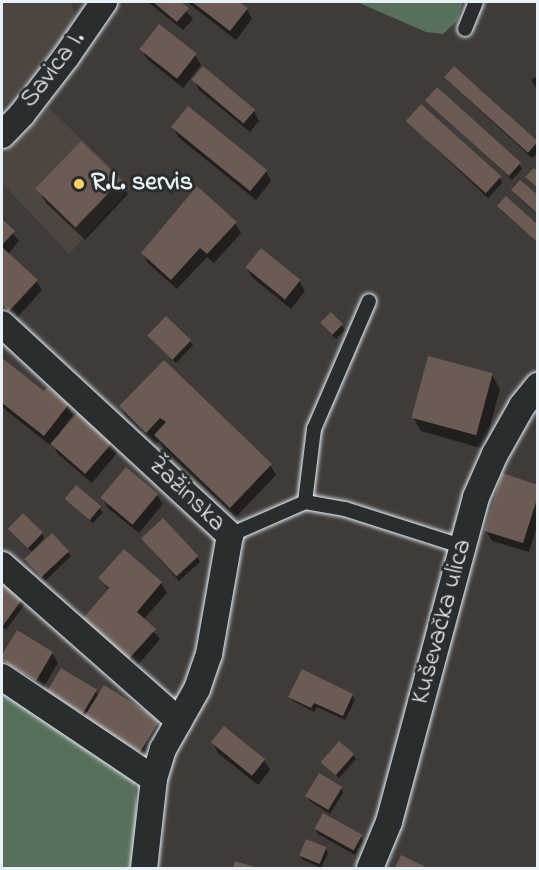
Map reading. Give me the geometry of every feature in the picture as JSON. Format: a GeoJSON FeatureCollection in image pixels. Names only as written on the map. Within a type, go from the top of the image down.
{"type":"FeatureCollection","features":[{"type":"Feature","properties":{"kind":"street","name":"Savica I."},"geometry":{"type":"LineString","coordinates":[[2,135],[22,114],[66,57],[104,2]]}},
{"type":"Feature","properties":{"kind":"street","name":"Žažinska"},"geometry":{"type":"LineString","coordinates":[[2,324],[230,535],[209,654],[197,689],[163,749],[154,779],[144,868]]}},
{"type":"Feature","properties":{"kind":"street","name":"Kuševačka ulica"},"geometry":{"type":"LineString","coordinates":[[370,868],[389,822],[476,497],[495,454],[522,406],[537,386]]}},
{"type":"Feature","properties":{"kind":"street"},"geometry":{"type":"LineString","coordinates":[[2,565],[179,721]]}},
{"type":"Feature","properties":{"kind":"street"},"geometry":{"type":"LineString","coordinates":[[2,677],[154,779]]}},
{"type":"Feature","properties":{"kind":"lane"},"geometry":{"type":"LineString","coordinates":[[465,29],[476,2]]}},
{"type":"Feature","properties":{"kind":"lane"},"geometry":{"type":"LineString","coordinates":[[305,502],[314,429],[369,302]]}},
{"type":"Feature","properties":{"kind":"lane"},"geometry":{"type":"LineString","coordinates":[[230,535],[305,502],[345,509],[464,547]]}},
{"type":"Feature","properties":{"kind":"shaded area"},"geometry":{"type":"Polygon","coordinates":[[[2,2],[72,2],[74,15],[67,33],[2,109],[2,2]]]}},
{"type":"Feature","properties":{"kind":"shaded area"},"geometry":{"type":"Polygon","coordinates":[[[49,108],[131,187],[69,254],[2,183],[2,156],[49,108]]]}},
{"type":"Feature","properties":{"kind":"green space"},"geometry":{"type":"Polygon","coordinates":[[[357,2],[463,2],[457,21],[443,34],[426,32],[357,2]]]}},
{"type":"Feature","properties":{"kind":"green space"},"geometry":{"type":"Polygon","coordinates":[[[2,688],[135,776],[137,836],[135,868],[2,868],[2,688]]]}},
{"type":"Feature","properties":{"kind":"building"},"geometry":{"type":"Polygon","coordinates":[[[153,2],[181,2],[189,8],[177,22],[153,2]]]}},
{"type":"Feature","properties":{"kind":"building"},"geometry":{"type":"Polygon","coordinates":[[[192,2],[239,2],[248,8],[230,31],[192,2]]]}},
{"type":"Feature","properties":{"kind":"building"},"geometry":{"type":"Polygon","coordinates":[[[159,24],[197,54],[177,79],[139,49],[159,24]]]}},
{"type":"Feature","properties":{"kind":"building"},"geometry":{"type":"Polygon","coordinates":[[[203,66],[255,110],[244,123],[191,80],[203,66]]]}},
{"type":"Feature","properties":{"kind":"building"},"geometry":{"type":"Polygon","coordinates":[[[454,66],[538,142],[528,153],[444,77],[454,66]]]}},
{"type":"Feature","properties":{"kind":"building"},"geometry":{"type":"Polygon","coordinates":[[[437,87],[521,163],[509,176],[425,100],[437,87]]]}},
{"type":"Feature","properties":{"kind":"building"},"geometry":{"type":"Polygon","coordinates":[[[421,104],[501,176],[486,193],[406,121],[421,104]]]}},
{"type":"Feature","properties":{"kind":"building"},"geometry":{"type":"Polygon","coordinates":[[[188,106],[267,170],[250,191],[171,127],[188,106]]]}},
{"type":"Feature","properties":{"kind":"building","name":"R.L. servis"},"geometry":{"type":"Polygon","coordinates":[[[81,141],[121,180],[75,227],[35,188],[81,141]]]}},
{"type":"Feature","properties":{"kind":"building"},"geometry":{"type":"Polygon","coordinates":[[[534,168],[538,171],[538,188],[525,177],[534,168]]]}},
{"type":"Feature","properties":{"kind":"building"},"geometry":{"type":"Polygon","coordinates":[[[520,180],[538,195],[538,214],[511,190],[520,180]]]}},
{"type":"Feature","properties":{"kind":"building"},"geometry":{"type":"Polygon","coordinates":[[[197,186],[237,222],[207,254],[200,248],[171,280],[141,253],[197,186]]]}},
{"type":"Feature","properties":{"kind":"building"},"geometry":{"type":"Polygon","coordinates":[[[506,196],[538,225],[538,243],[497,206],[506,196]]]}},
{"type":"Feature","properties":{"kind":"building"},"geometry":{"type":"Polygon","coordinates":[[[2,219],[15,231],[2,245],[2,219]]]}},
{"type":"Feature","properties":{"kind":"building"},"geometry":{"type":"Polygon","coordinates":[[[2,247],[38,280],[9,311],[2,305],[2,247]]]}},
{"type":"Feature","properties":{"kind":"building"},"geometry":{"type":"Polygon","coordinates":[[[261,248],[301,280],[285,300],[245,267],[261,248]]]}},
{"type":"Feature","properties":{"kind":"building"},"geometry":{"type":"Polygon","coordinates":[[[331,312],[343,324],[332,335],[320,323],[331,312]]]}},
{"type":"Feature","properties":{"kind":"building"},"geometry":{"type":"Polygon","coordinates":[[[166,316],[191,340],[172,360],[147,335],[166,316]]]}},
{"type":"Feature","properties":{"kind":"building"},"geometry":{"type":"Polygon","coordinates":[[[428,356],[493,373],[476,435],[411,418],[428,356]]]}},
{"type":"Feature","properties":{"kind":"building"},"geometry":{"type":"Polygon","coordinates":[[[2,358],[44,391],[47,387],[69,404],[44,436],[2,403],[2,358]]]}},
{"type":"Feature","properties":{"kind":"building"},"geometry":{"type":"Polygon","coordinates":[[[164,360],[272,464],[230,508],[154,435],[166,422],[160,418],[146,433],[119,406],[164,360]]]}},
{"type":"Feature","properties":{"kind":"building"},"geometry":{"type":"Polygon","coordinates":[[[78,412],[113,442],[85,474],[50,444],[78,412]]]}},
{"type":"Feature","properties":{"kind":"building"},"geometry":{"type":"Polygon","coordinates":[[[126,467],[158,494],[132,525],[100,498],[126,467]]]}},
{"type":"Feature","properties":{"kind":"building"},"geometry":{"type":"Polygon","coordinates":[[[502,473],[538,485],[538,496],[523,543],[484,531],[502,473]]]}},
{"type":"Feature","properties":{"kind":"building"},"geometry":{"type":"Polygon","coordinates":[[[76,485],[101,506],[90,520],[64,499],[76,485]]]}},
{"type":"Feature","properties":{"kind":"building"},"geometry":{"type":"Polygon","coordinates":[[[23,513],[43,532],[28,548],[8,529],[23,513]]]}},
{"type":"Feature","properties":{"kind":"building"},"geometry":{"type":"Polygon","coordinates":[[[163,518],[198,556],[177,576],[141,538],[163,518]]]}},
{"type":"Feature","properties":{"kind":"building"},"geometry":{"type":"Polygon","coordinates":[[[52,533],[69,551],[41,577],[24,559],[52,533]]]}},
{"type":"Feature","properties":{"kind":"building"},"geometry":{"type":"Polygon","coordinates":[[[124,549],[162,582],[137,612],[156,629],[125,663],[79,623],[109,588],[98,578],[124,549]]]}},
{"type":"Feature","properties":{"kind":"building"},"geometry":{"type":"Polygon","coordinates":[[[2,576],[26,594],[2,627],[2,576]]]}},
{"type":"Feature","properties":{"kind":"building"},"geometry":{"type":"Polygon","coordinates":[[[17,630],[53,652],[36,681],[2,660],[2,655],[17,630]]]}},
{"type":"Feature","properties":{"kind":"building"},"geometry":{"type":"Polygon","coordinates":[[[61,668],[97,690],[83,714],[47,692],[61,668]]]}},
{"type":"Feature","properties":{"kind":"building"},"geometry":{"type":"Polygon","coordinates":[[[302,669],[353,694],[343,716],[314,703],[311,708],[288,697],[302,669]]]}},
{"type":"Feature","properties":{"kind":"building"},"geometry":{"type":"Polygon","coordinates":[[[104,685],[160,720],[140,752],[84,717],[104,685]]]}},
{"type":"Feature","properties":{"kind":"building"},"geometry":{"type":"Polygon","coordinates":[[[224,726],[265,759],[252,776],[211,742],[224,726]]]}},
{"type":"Feature","properties":{"kind":"building"},"geometry":{"type":"Polygon","coordinates":[[[339,741],[354,754],[336,775],[321,762],[339,741]]]}},
{"type":"Feature","properties":{"kind":"building"},"geometry":{"type":"Polygon","coordinates":[[[319,773],[342,787],[328,810],[305,796],[319,773]]]}},
{"type":"Feature","properties":{"kind":"building"},"geometry":{"type":"Polygon","coordinates":[[[323,813],[362,835],[354,851],[314,829],[323,813]]]}},
{"type":"Feature","properties":{"kind":"building"},"geometry":{"type":"Polygon","coordinates":[[[306,839],[326,847],[320,864],[299,856],[306,839]]]}},
{"type":"Feature","properties":{"kind":"building"},"geometry":{"type":"Polygon","coordinates":[[[401,855],[428,868],[395,868],[401,855]]]}},
{"type":"Feature","properties":{"kind":"building"},"geometry":{"type":"Polygon","coordinates":[[[235,861],[258,868],[233,868],[235,861]]]}},
{"type":"Feature","properties":{"kind":"place","name":"R.L. servis"},"geometry":{"type":"Point","coordinates":[79,184]}}]}
